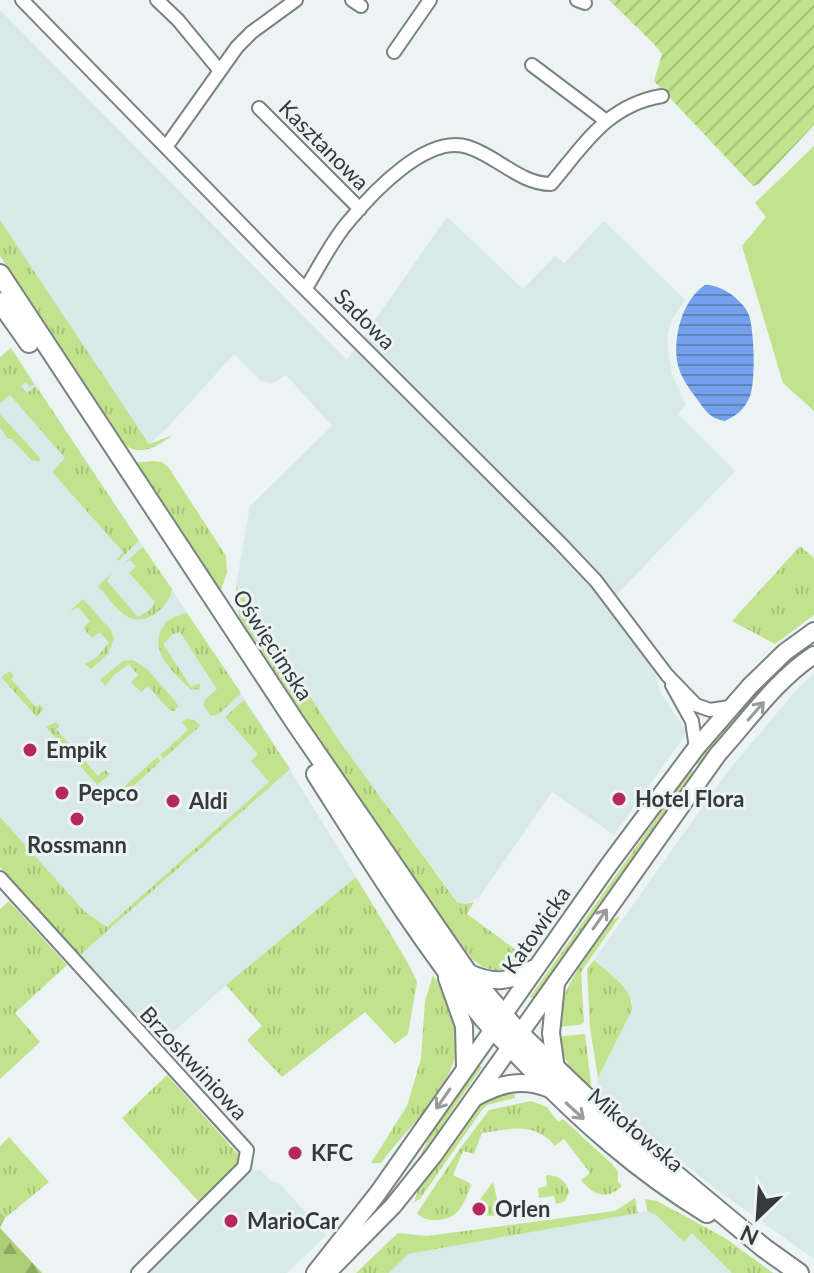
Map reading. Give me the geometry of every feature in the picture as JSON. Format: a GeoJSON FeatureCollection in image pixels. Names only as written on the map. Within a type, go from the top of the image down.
{"type":"FeatureCollection","features":[{"type":"Feature","properties":{"kind":"main road","name":"Oświęcimska"},"geometry":{"type":"LineString","coordinates":[[0,274],[304,735],[498,1022]]}},
{"type":"Feature","properties":{"kind":"main road","name":"Oświęcimska"},"geometry":{"type":"LineString","coordinates":[[0,302],[442,965],[498,1022]]}},
{"type":"Feature","properties":{"kind":"main road","name":"Katowicka"},"geometry":{"type":"LineString","coordinates":[[315,1273],[378,1193],[608,866],[696,748],[730,707],[785,652],[814,631]]}},
{"type":"Feature","properties":{"kind":"main road","name":"Katowicka"},"geometry":{"type":"LineString","coordinates":[[327,1273],[393,1206],[433,1156],[718,754],[787,678],[814,655]]}},
{"type":"Feature","properties":{"kind":"main road"},"geometry":{"type":"LineString","coordinates":[[442,965],[464,1026],[465,1067]]}},
{"type":"Feature","properties":{"kind":"main road"},"geometry":{"type":"LineString","coordinates":[[467,972],[502,982],[538,966]]}},
{"type":"Feature","properties":{"kind":"main road"},"geometry":{"type":"LineString","coordinates":[[556,983],[551,1033],[556,1069]]}},
{"type":"Feature","properties":{"kind":"main road","name":"Mikołowska"},"geometry":{"type":"LineString","coordinates":[[498,1022],[550,1089],[602,1136],[664,1187],[799,1273]]}},
{"type":"Feature","properties":{"kind":"main road","name":"Mikołowska"},"geometry":{"type":"LineString","coordinates":[[514,1040],[556,1069],[611,1121],[764,1248]]}},
{"type":"Feature","properties":{"kind":"main road"},"geometry":{"type":"LineString","coordinates":[[471,1100],[516,1081],[535,1083],[550,1089]]}},
{"type":"Feature","properties":{"kind":"street","name":"Sadowa"},"geometry":{"type":"LineString","coordinates":[[22,0],[596,581],[667,675],[692,721],[696,748]]}},
{"type":"Feature","properties":{"kind":"street"},"geometry":{"type":"LineString","coordinates":[[157,0],[178,20],[220,71]]}},
{"type":"Feature","properties":{"kind":"street"},"geometry":{"type":"LineString","coordinates":[[166,147],[252,32],[296,0]]}},
{"type":"Feature","properties":{"kind":"street"},"geometry":{"type":"LineString","coordinates":[[394,52],[430,0]]}},
{"type":"Feature","properties":{"kind":"street"},"geometry":{"type":"LineString","coordinates":[[532,65],[605,120]]}},
{"type":"Feature","properties":{"kind":"street","name":"Kasztanowa"},"geometry":{"type":"LineString","coordinates":[[306,288],[347,223],[389,179],[428,152],[453,143],[471,148],[537,184],[551,184],[605,120],[634,102],[662,96]]}},
{"type":"Feature","properties":{"kind":"street","name":"Kasztanowa"},"geometry":{"type":"LineString","coordinates":[[259,108],[360,209]]}},
{"type":"Feature","properties":{"kind":"street","name":"Sadowa"},"geometry":{"type":"LineString","coordinates":[[667,675],[702,708],[721,710],[730,707]]}},
{"type":"Feature","properties":{"kind":"street","name":"Brzoskwiniowa"},"geometry":{"type":"LineString","coordinates":[[0,878],[247,1150],[244,1167],[138,1273]]}},
{"type":"Feature","properties":{"kind":"shaded area"},"geometry":{"type":"Polygon","coordinates":[[[0,10],[347,360],[447,217],[523,289],[555,256],[564,263],[604,221],[685,300],[671,321],[667,341],[672,375],[686,405],[678,414],[735,471],[607,605],[654,669],[660,692],[687,732],[614,835],[552,792],[479,897],[466,904],[458,902],[341,743],[236,586],[250,506],[332,426],[286,375],[273,383],[261,381],[234,354],[149,444],[0,220],[0,10]]]}},
{"type":"Feature","properties":{"kind":"shaded area"},"geometry":{"type":"Polygon","coordinates":[[[11,348],[269,736],[356,877],[161,1043],[0,867],[0,357],[11,348]]]}},
{"type":"Feature","properties":{"kind":"shaded area"},"geometry":{"type":"Polygon","coordinates":[[[814,674],[814,1259],[716,1189],[600,1096],[598,1078],[632,1010],[632,1000],[594,960],[728,771],[800,686],[814,674]]]}},
{"type":"Feature","properties":{"kind":"shaded area"},"geometry":{"type":"Polygon","coordinates":[[[253,1168],[256,1171],[259,1169],[272,1182],[279,1183],[326,1235],[287,1273],[146,1273],[253,1168]]]}},
{"type":"Feature","properties":{"kind":"shaded area"},"geometry":{"type":"Polygon","coordinates":[[[659,1209],[746,1273],[389,1273],[407,1254],[659,1209]]]}},
{"type":"Feature","properties":{"kind":"green space"},"geometry":{"type":"Polygon","coordinates":[[[609,0],[814,0],[814,125],[759,184],[753,186],[654,81],[662,54],[609,0]]]}},
{"type":"Feature","properties":{"kind":"green space"},"geometry":{"type":"Polygon","coordinates":[[[814,146],[814,411],[783,383],[742,246],[766,217],[755,203],[814,146]]]}},
{"type":"Feature","properties":{"kind":"green space"},"geometry":{"type":"Polygon","coordinates":[[[0,220],[149,444],[173,435],[144,450],[124,445],[0,256],[0,220]]]}},
{"type":"Feature","properties":{"kind":"green space"},"geometry":{"type":"Polygon","coordinates":[[[11,348],[34,384],[30,387],[26,382],[21,386],[27,393],[36,386],[139,541],[118,561],[123,552],[52,472],[65,458],[10,395],[0,403],[0,357],[11,348]]]}},
{"type":"Feature","properties":{"kind":"green space"},"geometry":{"type":"Polygon","coordinates":[[[0,414],[40,458],[39,462],[31,460],[12,439],[8,439],[0,427],[0,414]]]}},
{"type":"Feature","properties":{"kind":"green space"},"geometry":{"type":"Polygon","coordinates":[[[162,462],[169,468],[226,556],[227,573],[219,595],[132,463],[162,462]]]}},
{"type":"Feature","properties":{"kind":"green space"},"geometry":{"type":"Polygon","coordinates":[[[800,546],[814,558],[814,615],[775,644],[732,621],[800,546]]]}},
{"type":"Feature","properties":{"kind":"green space"},"geometry":{"type":"Polygon","coordinates":[[[143,547],[172,589],[168,601],[160,610],[144,619],[136,619],[115,606],[98,586],[112,573],[107,581],[138,617],[150,610],[155,602],[129,573],[136,566],[130,560],[122,565],[143,547]]]}},
{"type":"Feature","properties":{"kind":"green space"},"geometry":{"type":"Polygon","coordinates":[[[236,586],[341,743],[457,902],[474,902],[467,914],[527,958],[499,970],[487,968],[472,959],[366,813],[239,616],[236,586]]]}},
{"type":"Feature","properties":{"kind":"green space"},"geometry":{"type":"Polygon","coordinates":[[[83,599],[110,629],[114,638],[108,654],[91,669],[85,664],[97,657],[109,643],[100,632],[92,638],[83,628],[90,621],[78,607],[69,612],[83,599]]]}},
{"type":"Feature","properties":{"kind":"green space"},"geometry":{"type":"Polygon","coordinates":[[[187,613],[241,693],[219,714],[211,716],[204,706],[205,700],[217,689],[180,632],[173,634],[163,644],[191,687],[200,683],[200,689],[191,690],[178,677],[166,663],[159,647],[161,630],[166,623],[187,613]]]}},
{"type":"Feature","properties":{"kind":"green space"},"geometry":{"type":"Polygon","coordinates":[[[814,639],[814,644],[775,677],[699,765],[695,763],[761,685],[814,639]]]}},
{"type":"Feature","properties":{"kind":"green space"},"geometry":{"type":"Polygon","coordinates":[[[133,660],[147,669],[176,702],[178,706],[175,711],[170,711],[148,686],[141,692],[131,682],[138,675],[129,664],[105,686],[100,680],[123,661],[133,660]]]}},
{"type":"Feature","properties":{"kind":"green space"},"geometry":{"type":"Polygon","coordinates":[[[10,671],[14,676],[11,679],[36,707],[40,705],[44,708],[37,717],[1,677],[10,671]]]}},
{"type":"Feature","properties":{"kind":"green space"},"geometry":{"type":"Polygon","coordinates":[[[244,700],[290,769],[79,956],[0,867],[0,817],[85,912],[107,927],[269,782],[251,761],[258,754],[225,717],[244,700]]]}},
{"type":"Feature","properties":{"kind":"green space"},"geometry":{"type":"Polygon","coordinates":[[[195,720],[200,726],[163,759],[160,755],[188,730],[182,722],[195,720]]]}},
{"type":"Feature","properties":{"kind":"green space"},"geometry":{"type":"Polygon","coordinates":[[[56,722],[59,726],[56,729],[98,776],[105,770],[110,774],[97,785],[46,727],[56,722]]]}},
{"type":"Feature","properties":{"kind":"green space"},"geometry":{"type":"Polygon","coordinates":[[[157,757],[161,761],[129,790],[125,786],[157,757]]]}},
{"type":"Feature","properties":{"kind":"green space"},"geometry":{"type":"Polygon","coordinates":[[[691,769],[694,772],[535,1000],[530,997],[691,769]]]}},
{"type":"Feature","properties":{"kind":"green space"},"geometry":{"type":"Polygon","coordinates":[[[356,877],[417,982],[408,1034],[395,1044],[365,1012],[282,1077],[247,1040],[262,1026],[226,985],[356,877]]]}},
{"type":"Feature","properties":{"kind":"green space"},"geometry":{"type":"Polygon","coordinates":[[[9,901],[67,965],[15,1013],[40,1042],[0,1079],[0,909],[9,901]]]}},
{"type":"Feature","properties":{"kind":"green space"},"geometry":{"type":"Polygon","coordinates":[[[620,916],[581,972],[584,1022],[555,1027],[564,997],[577,971],[611,921],[620,916]]]}},
{"type":"Feature","properties":{"kind":"green space"},"geometry":{"type":"Polygon","coordinates":[[[594,960],[624,988],[632,1010],[598,1078],[590,1028],[587,969],[594,960]]]}},
{"type":"Feature","properties":{"kind":"green space"},"geometry":{"type":"Polygon","coordinates":[[[433,975],[450,1001],[457,1025],[457,1048],[451,1069],[426,1108],[381,1163],[371,1163],[407,1106],[421,1059],[425,1001],[433,975]]]}},
{"type":"Feature","properties":{"kind":"green space"},"geometry":{"type":"Polygon","coordinates":[[[585,1034],[592,1092],[570,1068],[557,1041],[563,1036],[585,1034]]]}},
{"type":"Feature","properties":{"kind":"green space"},"geometry":{"type":"Polygon","coordinates":[[[477,1064],[482,1067],[422,1156],[401,1184],[420,1157],[433,1129],[477,1064]]]}},
{"type":"Feature","properties":{"kind":"green space"},"geometry":{"type":"Polygon","coordinates":[[[167,1075],[239,1155],[239,1166],[200,1203],[122,1118],[167,1075]]]}},
{"type":"Feature","properties":{"kind":"green space"},"geometry":{"type":"Polygon","coordinates":[[[514,1086],[515,1098],[487,1105],[482,1110],[420,1199],[414,1202],[419,1187],[479,1107],[486,1100],[514,1086]]]}},
{"type":"Feature","properties":{"kind":"green space"},"geometry":{"type":"Polygon","coordinates":[[[531,1101],[547,1107],[558,1122],[563,1119],[612,1164],[622,1186],[605,1195],[590,1189],[581,1180],[590,1173],[564,1139],[555,1146],[547,1138],[530,1130],[502,1130],[482,1133],[474,1154],[463,1151],[453,1175],[471,1186],[455,1214],[432,1220],[417,1213],[489,1110],[531,1101]]]}},
{"type":"Feature","properties":{"kind":"green space"},"geometry":{"type":"Polygon","coordinates":[[[9,1137],[49,1182],[5,1218],[0,1212],[0,1146],[9,1137]]]}},
{"type":"Feature","properties":{"kind":"green space"},"geometry":{"type":"Polygon","coordinates":[[[546,1175],[564,1181],[569,1192],[565,1201],[556,1204],[554,1196],[539,1198],[538,1188],[547,1186],[546,1175]]]}},
{"type":"Feature","properties":{"kind":"green space"},"geometry":{"type":"Polygon","coordinates":[[[493,1182],[500,1212],[499,1215],[488,1216],[480,1203],[493,1182]]]}},
{"type":"Feature","properties":{"kind":"green space"},"geometry":{"type":"Polygon","coordinates":[[[635,1198],[638,1213],[408,1254],[389,1273],[356,1273],[398,1233],[427,1236],[615,1211],[635,1198]]]}},
{"type":"Feature","properties":{"kind":"green space"},"geometry":{"type":"Polygon","coordinates":[[[645,1199],[657,1201],[725,1238],[773,1273],[732,1273],[692,1233],[684,1242],[656,1215],[647,1211],[645,1199]]]}},
{"type":"Feature","properties":{"kind":"green space"},"geometry":{"type":"Polygon","coordinates":[[[0,1228],[42,1273],[0,1273],[0,1228]]]}},
{"type":"Feature","properties":{"kind":"water"},"geometry":{"type":"Polygon","coordinates":[[[705,285],[718,287],[737,299],[746,309],[751,322],[754,356],[752,389],[743,408],[725,421],[705,410],[681,374],[676,355],[678,332],[685,310],[705,285]]]}},
{"type":"Feature","properties":{"kind":"place","name":"Empik"},"geometry":{"type":"Point","coordinates":[30,750]}},
{"type":"Feature","properties":{"kind":"place","name":"Pepco"},"geometry":{"type":"Point","coordinates":[62,793]}},
{"type":"Feature","properties":{"kind":"place","name":"Hotel Flora"},"geometry":{"type":"Point","coordinates":[619,799]}},
{"type":"Feature","properties":{"kind":"place","name":"Aldi"},"geometry":{"type":"Point","coordinates":[173,801]}},
{"type":"Feature","properties":{"kind":"place","name":"Rossmann"},"geometry":{"type":"Point","coordinates":[77,819]}},
{"type":"Feature","properties":{"kind":"place","name":"KFC"},"geometry":{"type":"Point","coordinates":[295,1153]}},
{"type":"Feature","properties":{"kind":"place","name":"Orlen"},"geometry":{"type":"Point","coordinates":[479,1209]}},
{"type":"Feature","properties":{"kind":"place","name":"MarioCar"},"geometry":{"type":"Point","coordinates":[231,1221]}}]}
